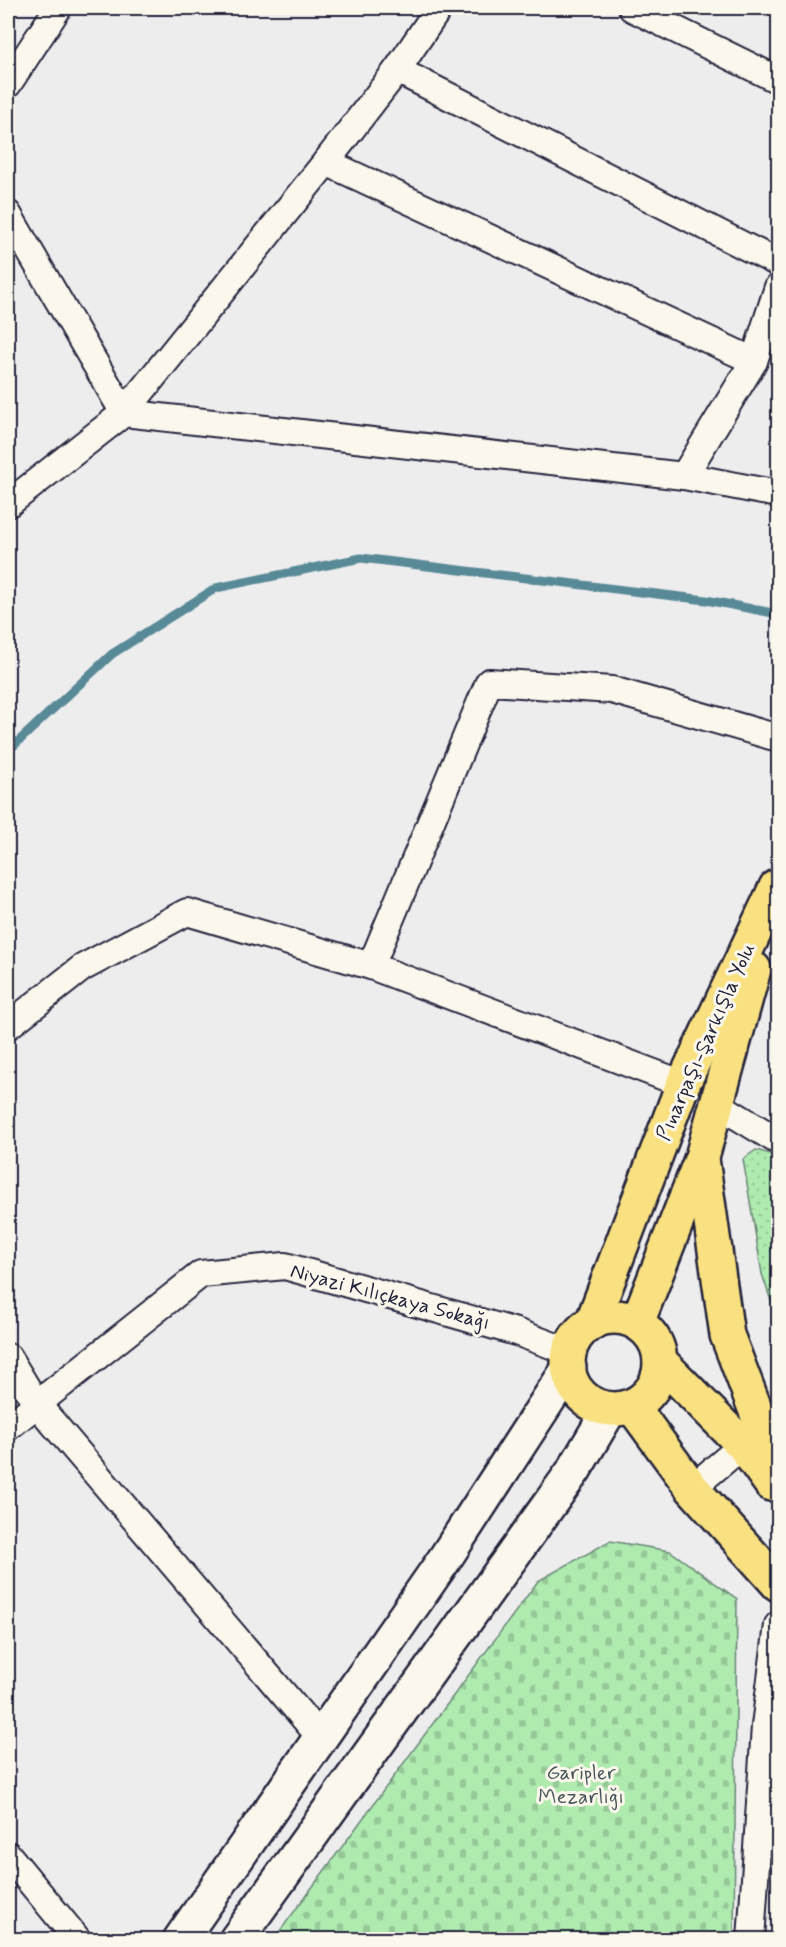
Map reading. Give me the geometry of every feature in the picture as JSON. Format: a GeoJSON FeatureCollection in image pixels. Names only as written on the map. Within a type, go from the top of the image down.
{"type":"FeatureCollection","features":[{"type":"Feature","properties":{"kind":"main road","name":"Pınarpaşı-Şarkışla Yolu"},"geometry":{"type":"LineString","coordinates":[[592,1323],[683,1083],[777,884]]}},
{"type":"Feature","properties":{"kind":"main road","name":"Pınarpaşı-Şarkışla Yolu"},"geometry":{"type":"LineString","coordinates":[[638,1323],[702,1157],[777,884]]}},
{"type":"Feature","properties":{"kind":"main road"},"geometry":{"type":"LineString","coordinates":[[702,1157],[727,1335],[778,1479]]}},
{"type":"Feature","properties":{"kind":"main road"},"geometry":{"type":"LineString","coordinates":[[180,1940],[444,1560],[569,1360],[575,1341],[592,1323],[607,1318],[623,1318],[638,1323],[650,1333],[657,1346],[660,1361],[653,1388],[621,1407],[237,1940]]}},
{"type":"Feature","properties":{"kind":"main road"},"geometry":{"type":"LineString","coordinates":[[569,1360],[573,1383],[582,1395],[595,1405],[621,1407],[778,1584]]}},
{"type":"Feature","properties":{"kind":"main road"},"geometry":{"type":"LineString","coordinates":[[660,1361],[762,1432],[778,1495]]}},
{"type":"Feature","properties":{"kind":"street"},"geometry":{"type":"LineString","coordinates":[[8,84],[58,8]]}},
{"type":"Feature","properties":{"kind":"street"},"geometry":{"type":"LineString","coordinates":[[8,504],[124,413],[326,162],[397,70],[439,8]]}},
{"type":"Feature","properties":{"kind":"street"},"geometry":{"type":"LineString","coordinates":[[632,8],[778,80]]}},
{"type":"Feature","properties":{"kind":"street"},"geometry":{"type":"LineString","coordinates":[[397,70],[778,263]]}},
{"type":"Feature","properties":{"kind":"street"},"geometry":{"type":"LineString","coordinates":[[326,162],[754,361]]}},
{"type":"Feature","properties":{"kind":"street"},"geometry":{"type":"LineString","coordinates":[[8,214],[124,413]]}},
{"type":"Feature","properties":{"kind":"street"},"geometry":{"type":"LineString","coordinates":[[684,476],[754,361],[778,287]]}},
{"type":"Feature","properties":{"kind":"street"},"geometry":{"type":"LineString","coordinates":[[124,413],[684,476],[778,495]]}},
{"type":"Feature","properties":{"kind":"street"},"geometry":{"type":"LineString","coordinates":[[371,966],[489,682],[612,690],[778,738]]}},
{"type":"Feature","properties":{"kind":"street"},"geometry":{"type":"LineString","coordinates":[[8,1026],[82,968],[187,912],[371,966],[683,1083]]}},
{"type":"Feature","properties":{"kind":"street"},"geometry":{"type":"LineString","coordinates":[[717,1104],[778,1141]]}},
{"type":"Feature","properties":{"kind":"street","name":"Niyazi Kılıçkaya Sokağı"},"geometry":{"type":"LineString","coordinates":[[8,1427],[201,1274],[285,1266],[516,1332],[569,1360]]}},
{"type":"Feature","properties":{"kind":"street"},"geometry":{"type":"LineString","coordinates":[[8,1357],[36,1404],[321,1738]]}},
{"type":"Feature","properties":{"kind":"street"},"geometry":{"type":"LineString","coordinates":[[692,1488],[762,1432]]}},
{"type":"Feature","properties":{"kind":"street"},"geometry":{"type":"LineString","coordinates":[[751,1940],[765,1726],[778,1625]]}},
{"type":"Feature","properties":{"kind":"street"},"geometry":{"type":"LineString","coordinates":[[8,1855],[78,1940]]}},
{"type":"Feature","properties":{"kind":"green space"},"geometry":{"type":"Polygon","coordinates":[[[756,1150],[778,1156],[778,1322],[762,1274],[743,1159],[756,1150]]]}},
{"type":"Feature","properties":{"kind":"green space","name":"Garipler Mezarlığı"},"geometry":{"type":"Polygon","coordinates":[[[610,1541],[670,1551],[737,1599],[734,1939],[274,1939],[538,1581],[610,1541]]]}},
{"type":"Feature","properties":{"kind":"waterway"},"geometry":{"type":"LineString","coordinates":[[8,751],[112,654],[216,588],[361,558],[706,600],[778,614]]}}]}
